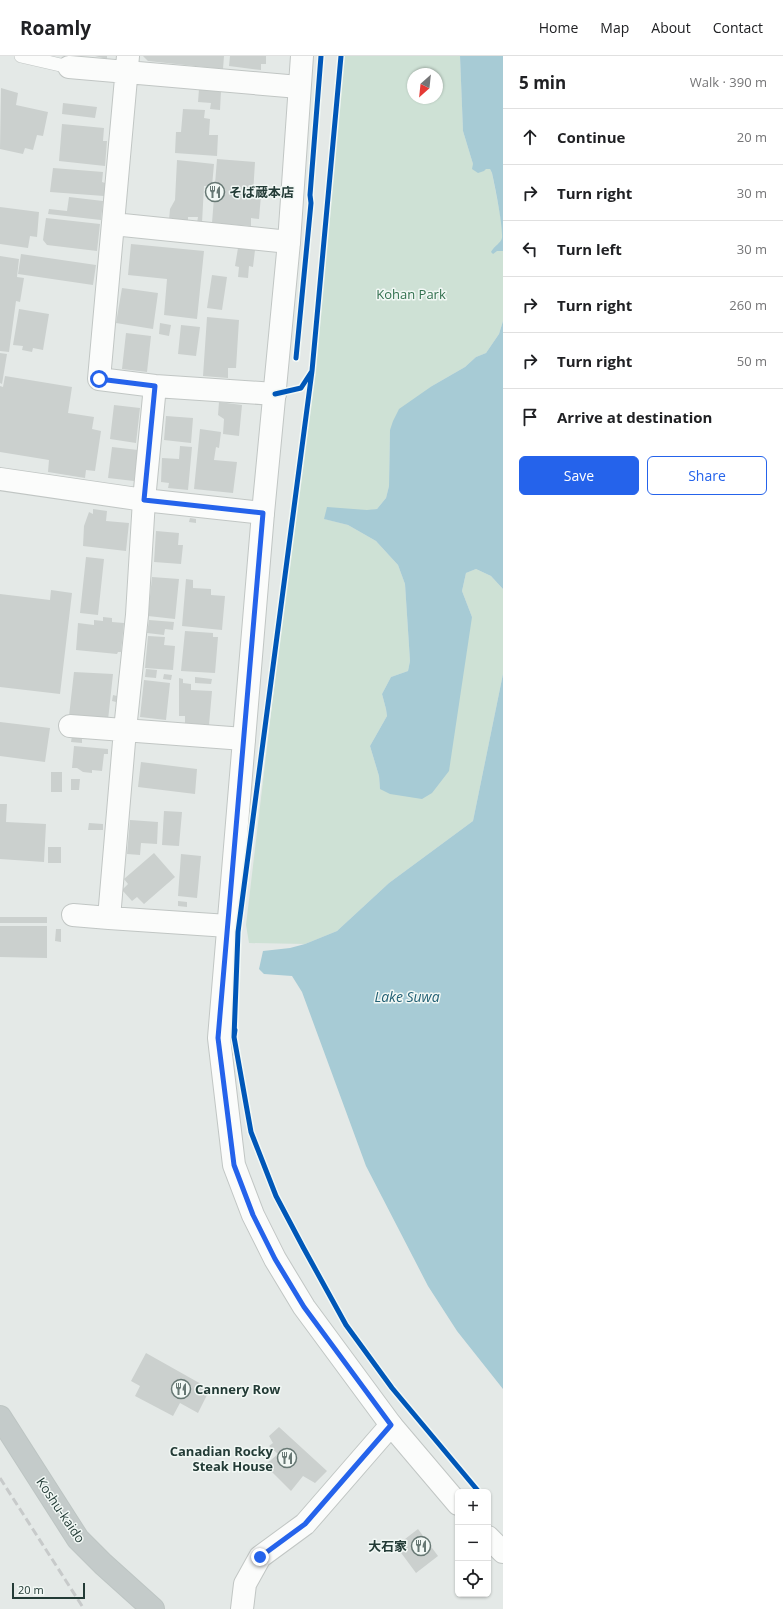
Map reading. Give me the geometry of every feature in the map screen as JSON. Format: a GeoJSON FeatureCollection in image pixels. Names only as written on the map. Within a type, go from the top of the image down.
{"type":"FeatureCollection","features":[{"type":"Feature","properties":{"kind":"highway","name":"Koshu-kaido"},"geometry":{"type":"LineString","coordinates":[[0,1417],[78,1539],[103,1564],[153,1609]]}},
{"type":"Feature","properties":{"kind":"street"},"geometry":{"type":"LineString","coordinates":[[302,56],[289,242],[263,513],[218,1038],[234,1165],[253,1215],[275,1259],[300,1301],[391,1425],[455,1500]]}},
{"type":"Feature","properties":{"kind":"street"},"geometry":{"type":"LineString","coordinates":[[69,67],[128,64],[299,87]]}},
{"type":"Feature","properties":{"kind":"street"},"geometry":{"type":"LineString","coordinates":[[128,64],[99,379],[155,386],[275,394]]}},
{"type":"Feature","properties":{"kind":"street"},"geometry":{"type":"LineString","coordinates":[[113,224],[289,242]]}},
{"type":"Feature","properties":{"kind":"street"},"geometry":{"type":"LineString","coordinates":[[109,918],[125,730],[137,615],[144,500],[155,386]]}},
{"type":"Feature","properties":{"kind":"street"},"geometry":{"type":"LineString","coordinates":[[0,479],[144,500],[263,513]]}},
{"type":"Feature","properties":{"kind":"street"},"geometry":{"type":"LineString","coordinates":[[70,726],[244,739]]}},
{"type":"Feature","properties":{"kind":"street"},"geometry":{"type":"LineString","coordinates":[[73,915],[228,926]]}},
{"type":"Feature","properties":{"kind":"street"},"geometry":{"type":"LineString","coordinates":[[242,1609],[245,1584],[260,1557],[305,1524],[391,1425]]}},
{"type":"Feature","properties":{"kind":"street"},"geometry":{"type":"LineString","coordinates":[[491,1540],[503,1552]]}},
{"type":"Feature","properties":{"kind":"lane"},"geometry":{"type":"LineString","coordinates":[[21,56],[69,67]]}},
{"type":"Feature","properties":{"kind":"green space","name":"Kohan Park"},"geometry":{"type":"Polygon","coordinates":[[[339,56],[460,56],[463,131],[473,164],[490,169],[492,173],[502,224],[503,237],[497,251],[503,251],[503,321],[499,334],[486,353],[476,357],[465,367],[432,386],[390,430],[389,486],[386,498],[377,509],[325,519],[348,525],[376,541],[398,565],[405,584],[410,661],[408,671],[391,677],[382,694],[387,716],[370,746],[379,776],[380,789],[472,617],[462,591],[466,573],[476,569],[491,576],[503,589],[503,674],[473,821],[389,883],[337,931],[305,944],[249,943],[246,925],[326,248],[339,56]]]}},
{"type":"Feature","properties":{"kind":"water"},"geometry":{"type":"Polygon","coordinates":[[[460,56],[503,56],[503,251],[497,251],[493,254],[491,252],[502,238],[498,206],[490,169],[486,169],[478,173],[472,169],[473,164],[463,131],[460,56]]]}},
{"type":"Feature","properties":{"kind":"water"},"geometry":{"type":"Polygon","coordinates":[[[503,321],[503,589],[491,576],[476,569],[466,573],[462,591],[472,617],[449,771],[432,793],[422,799],[390,794],[380,789],[379,776],[370,746],[387,716],[382,694],[391,677],[408,671],[410,661],[405,584],[398,565],[376,541],[348,525],[324,519],[327,507],[367,510],[377,509],[386,498],[389,486],[390,430],[399,409],[432,386],[465,367],[476,357],[486,353],[499,334],[503,321]]]}},
{"type":"Feature","properties":{"kind":"water","name":"Lake Suwa"},"geometry":{"type":"Polygon","coordinates":[[[503,674],[503,1389],[457,1331],[428,1286],[366,1166],[302,992],[292,976],[264,974],[259,969],[263,951],[290,948],[305,944],[337,931],[389,883],[473,821],[503,674]]]}},
{"type":"Feature","properties":{"kind":"building"},"geometry":{"type":"Polygon","coordinates":[[[95,56],[107,56],[107,59],[95,56]]]}},
{"type":"Feature","properties":{"kind":"building"},"geometry":{"type":"Polygon","coordinates":[[[143,56],[224,56],[223,69],[148,61],[143,56]]]}},
{"type":"Feature","properties":{"kind":"building"},"geometry":{"type":"Polygon","coordinates":[[[230,56],[266,56],[266,64],[261,64],[261,70],[229,66],[230,56]]]}},
{"type":"Feature","properties":{"kind":"building"},"geometry":{"type":"Polygon","coordinates":[[[1,88],[18,93],[16,105],[48,112],[43,136],[37,135],[33,150],[25,148],[23,154],[0,149],[1,88]]]}},
{"type":"Feature","properties":{"kind":"building"},"geometry":{"type":"Polygon","coordinates":[[[199,89],[221,91],[220,110],[210,109],[211,103],[198,102],[199,89]]]}},
{"type":"Feature","properties":{"kind":"building"},"geometry":{"type":"Polygon","coordinates":[[[63,103],[97,107],[95,118],[62,114],[63,103]]]}},
{"type":"Feature","properties":{"kind":"building"},"geometry":{"type":"Polygon","coordinates":[[[183,109],[205,110],[204,118],[210,119],[209,135],[218,135],[217,156],[175,153],[176,132],[181,132],[183,109]]]}},
{"type":"Feature","properties":{"kind":"building"},"geometry":{"type":"Polygon","coordinates":[[[62,124],[104,128],[103,141],[107,141],[105,166],[59,161],[62,124]]]}},
{"type":"Feature","properties":{"kind":"building"},"geometry":{"type":"Polygon","coordinates":[[[217,159],[255,162],[253,194],[261,195],[259,219],[251,218],[251,226],[212,223],[217,159]]]}},
{"type":"Feature","properties":{"kind":"building"},"geometry":{"type":"Polygon","coordinates":[[[177,160],[214,164],[212,186],[204,186],[202,223],[197,223],[198,217],[188,217],[188,221],[169,220],[170,209],[175,200],[177,160]]]}},
{"type":"Feature","properties":{"kind":"building"},"geometry":{"type":"Polygon","coordinates":[[[53,168],[103,172],[102,182],[105,183],[104,196],[50,192],[53,168]]]}},
{"type":"Feature","properties":{"kind":"building"},"geometry":{"type":"Polygon","coordinates":[[[69,197],[103,201],[101,220],[48,214],[49,209],[67,211],[69,197]]]}},
{"type":"Feature","properties":{"kind":"building"},"geometry":{"type":"Polygon","coordinates":[[[0,207],[39,212],[37,237],[30,236],[28,248],[0,244],[0,207]]]}},
{"type":"Feature","properties":{"kind":"building"},"geometry":{"type":"Polygon","coordinates":[[[46,218],[100,224],[97,251],[47,245],[43,240],[46,218]]]}},
{"type":"Feature","properties":{"kind":"building"},"geometry":{"type":"Polygon","coordinates":[[[131,244],[204,251],[197,319],[164,315],[167,279],[128,275],[131,244]]]}},
{"type":"Feature","properties":{"kind":"building"},"geometry":{"type":"Polygon","coordinates":[[[238,248],[255,250],[253,267],[249,266],[248,278],[238,277],[239,267],[235,266],[238,248]]]}},
{"type":"Feature","properties":{"kind":"building"},"geometry":{"type":"Polygon","coordinates":[[[21,254],[96,265],[93,285],[18,274],[21,254]]]}},
{"type":"Feature","properties":{"kind":"building"},"geometry":{"type":"Polygon","coordinates":[[[0,256],[19,259],[17,277],[24,278],[20,302],[16,301],[9,352],[0,351],[0,256]]]}},
{"type":"Feature","properties":{"kind":"building"},"geometry":{"type":"Polygon","coordinates":[[[212,275],[227,277],[222,310],[207,308],[212,275]]]}},
{"type":"Feature","properties":{"kind":"building"},"geometry":{"type":"Polygon","coordinates":[[[122,288],[158,293],[153,329],[116,323],[122,288]]]}},
{"type":"Feature","properties":{"kind":"building"},"geometry":{"type":"Polygon","coordinates":[[[19,309],[49,314],[43,350],[33,348],[32,352],[22,350],[23,346],[13,345],[19,309]]]}},
{"type":"Feature","properties":{"kind":"building"},"geometry":{"type":"Polygon","coordinates":[[[207,317],[239,320],[236,368],[228,368],[228,378],[203,376],[207,317]]]}},
{"type":"Feature","properties":{"kind":"building"},"geometry":{"type":"Polygon","coordinates":[[[160,323],[171,325],[169,336],[159,334],[160,323]]]}},
{"type":"Feature","properties":{"kind":"building"},"geometry":{"type":"Polygon","coordinates":[[[181,325],[200,327],[196,356],[178,354],[181,325]]]}},
{"type":"Feature","properties":{"kind":"building"},"geometry":{"type":"Polygon","coordinates":[[[126,333],[151,336],[147,372],[122,369],[126,333]]]}},
{"type":"Feature","properties":{"kind":"building"},"geometry":{"type":"Polygon","coordinates":[[[0,353],[7,354],[2,384],[0,383],[0,353]]]}},
{"type":"Feature","properties":{"kind":"building"},"geometry":{"type":"Polygon","coordinates":[[[5,376],[72,387],[68,413],[94,417],[92,429],[101,431],[95,471],[86,470],[85,478],[48,472],[49,460],[0,452],[0,386],[3,387],[5,376]]]}},
{"type":"Feature","properties":{"kind":"building"},"geometry":{"type":"Polygon","coordinates":[[[219,402],[242,405],[239,436],[223,434],[224,419],[218,415],[219,402]]]}},
{"type":"Feature","properties":{"kind":"building"},"geometry":{"type":"Polygon","coordinates":[[[114,405],[140,408],[136,443],[110,439],[114,405]]]}},
{"type":"Feature","properties":{"kind":"building"},"geometry":{"type":"Polygon","coordinates":[[[166,416],[193,418],[191,443],[164,440],[166,416]]]}},
{"type":"Feature","properties":{"kind":"building"},"geometry":{"type":"Polygon","coordinates":[[[200,429],[221,432],[219,448],[216,447],[214,460],[237,462],[233,493],[194,489],[200,429]]]}},
{"type":"Feature","properties":{"kind":"building"},"geometry":{"type":"Polygon","coordinates":[[[180,446],[192,447],[188,490],[168,488],[169,483],[161,482],[162,458],[179,459],[180,446]]]}},
{"type":"Feature","properties":{"kind":"building"},"geometry":{"type":"Polygon","coordinates":[[[112,447],[138,450],[134,481],[108,478],[112,447]]]}},
{"type":"Feature","properties":{"kind":"building"},"geometry":{"type":"Polygon","coordinates":[[[93,509],[107,511],[106,521],[129,523],[126,551],[83,546],[84,526],[89,512],[93,514],[93,509]]]}},
{"type":"Feature","properties":{"kind":"building"},"geometry":{"type":"Polygon","coordinates":[[[190,518],[196,519],[196,523],[189,522],[190,518]]]}},
{"type":"Feature","properties":{"kind":"building"},"geometry":{"type":"Polygon","coordinates":[[[156,531],[179,533],[178,545],[183,545],[181,564],[154,562],[156,531]]]}},
{"type":"Feature","properties":{"kind":"building"},"geometry":{"type":"Polygon","coordinates":[[[86,557],[104,559],[98,615],[80,613],[86,557]]]}},
{"type":"Feature","properties":{"kind":"building"},"geometry":{"type":"Polygon","coordinates":[[[152,577],[179,579],[175,619],[148,616],[152,577]]]}},
{"type":"Feature","properties":{"kind":"building"},"geometry":{"type":"Polygon","coordinates":[[[186,579],[193,580],[193,588],[211,589],[211,595],[225,596],[222,630],[182,626],[186,579]]]}},
{"type":"Feature","properties":{"kind":"building"},"geometry":{"type":"Polygon","coordinates":[[[51,590],[72,593],[60,694],[0,687],[0,594],[50,600],[51,590]]]}},
{"type":"Feature","properties":{"kind":"building"},"geometry":{"type":"Polygon","coordinates":[[[103,617],[112,618],[112,622],[124,623],[121,652],[118,652],[117,654],[76,650],[78,623],[94,625],[94,620],[103,621],[103,617]]]}},
{"type":"Feature","properties":{"kind":"building"},"geometry":{"type":"Polygon","coordinates":[[[149,620],[174,622],[173,630],[165,629],[164,635],[147,633],[149,620]]]}},
{"type":"Feature","properties":{"kind":"building"},"geometry":{"type":"Polygon","coordinates":[[[185,631],[213,633],[213,637],[218,637],[215,673],[181,671],[185,631]]]}},
{"type":"Feature","properties":{"kind":"building"},"geometry":{"type":"Polygon","coordinates":[[[148,636],[165,637],[164,645],[175,646],[173,670],[145,668],[148,636]]]}},
{"type":"Feature","properties":{"kind":"building"},"geometry":{"type":"Polygon","coordinates":[[[146,669],[157,670],[156,678],[145,677],[146,669]]]}},
{"type":"Feature","properties":{"kind":"building"},"geometry":{"type":"Polygon","coordinates":[[[74,672],[113,674],[108,720],[69,716],[74,672]]]}},
{"type":"Feature","properties":{"kind":"building"},"geometry":{"type":"Polygon","coordinates":[[[164,674],[172,675],[171,680],[163,679],[164,674]]]}},
{"type":"Feature","properties":{"kind":"building"},"geometry":{"type":"Polygon","coordinates":[[[195,677],[212,679],[211,684],[195,683],[195,677]]]}},
{"type":"Feature","properties":{"kind":"building"},"geometry":{"type":"Polygon","coordinates":[[[179,678],[183,679],[183,683],[191,684],[191,690],[212,691],[209,725],[185,723],[185,716],[179,716],[179,678]]]}},
{"type":"Feature","properties":{"kind":"building"},"geometry":{"type":"Polygon","coordinates":[[[144,680],[170,683],[166,720],[140,717],[144,680]]]}},
{"type":"Feature","properties":{"kind":"building"},"geometry":{"type":"Polygon","coordinates":[[[113,695],[117,696],[116,702],[112,701],[113,695]]]}},
{"type":"Feature","properties":{"kind":"building"},"geometry":{"type":"Polygon","coordinates":[[[0,722],[50,728],[45,762],[0,756],[0,722]]]}},
{"type":"Feature","properties":{"kind":"building"},"geometry":{"type":"Polygon","coordinates":[[[72,736],[82,737],[82,743],[71,742],[72,736]]]}},
{"type":"Feature","properties":{"kind":"building"},"geometry":{"type":"Polygon","coordinates":[[[74,746],[108,749],[108,754],[104,754],[102,771],[92,770],[92,773],[83,772],[77,768],[72,768],[74,746]]]}},
{"type":"Feature","properties":{"kind":"building"},"geometry":{"type":"Polygon","coordinates":[[[141,762],[197,769],[195,794],[138,787],[141,762]]]}},
{"type":"Feature","properties":{"kind":"building"},"geometry":{"type":"Polygon","coordinates":[[[51,772],[62,772],[62,792],[51,792],[51,772]]]}},
{"type":"Feature","properties":{"kind":"building"},"geometry":{"type":"Polygon","coordinates":[[[71,779],[80,779],[79,790],[71,790],[71,779]]]}},
{"type":"Feature","properties":{"kind":"building"},"geometry":{"type":"Polygon","coordinates":[[[0,804],[7,804],[6,822],[46,824],[44,862],[0,859],[0,804]]]}},
{"type":"Feature","properties":{"kind":"building"},"geometry":{"type":"Polygon","coordinates":[[[164,811],[182,812],[179,846],[162,845],[164,811]]]}},
{"type":"Feature","properties":{"kind":"building"},"geometry":{"type":"Polygon","coordinates":[[[130,820],[158,822],[157,844],[141,843],[140,855],[127,854],[130,820]]]}},
{"type":"Feature","properties":{"kind":"building"},"geometry":{"type":"Polygon","coordinates":[[[89,823],[103,824],[103,830],[88,830],[89,823]]]}},
{"type":"Feature","properties":{"kind":"building"},"geometry":{"type":"Polygon","coordinates":[[[48,847],[61,847],[61,863],[48,863],[48,847]]]}},
{"type":"Feature","properties":{"kind":"building"},"geometry":{"type":"Polygon","coordinates":[[[154,853],[175,877],[144,904],[137,897],[132,901],[122,890],[128,884],[124,879],[154,853]]]}},
{"type":"Feature","properties":{"kind":"building"},"geometry":{"type":"Polygon","coordinates":[[[181,854],[201,856],[197,898],[178,896],[181,854]]]}},
{"type":"Feature","properties":{"kind":"building"},"geometry":{"type":"Polygon","coordinates":[[[178,901],[187,902],[187,907],[178,906],[178,901]]]}},
{"type":"Feature","properties":{"kind":"building"},"geometry":{"type":"Polygon","coordinates":[[[0,917],[47,917],[47,923],[0,923],[0,917]]]}},
{"type":"Feature","properties":{"kind":"building"},"geometry":{"type":"Polygon","coordinates":[[[0,926],[47,926],[47,958],[0,957],[0,926]]]}},
{"type":"Feature","properties":{"kind":"building"},"geometry":{"type":"Polygon","coordinates":[[[56,929],[61,929],[61,942],[55,941],[56,929]]]}},
{"type":"Feature","properties":{"kind":"building"},"geometry":{"type":"Polygon","coordinates":[[[146,1353],[210,1389],[198,1413],[180,1403],[173,1416],[135,1396],[140,1386],[131,1381],[146,1353]]]}},
{"type":"Feature","properties":{"kind":"building"},"geometry":{"type":"Polygon","coordinates":[[[279,1427],[327,1471],[315,1483],[303,1476],[291,1491],[265,1465],[278,1454],[269,1446],[273,1443],[269,1436],[279,1427]]]}},
{"type":"Feature","properties":{"kind":"building"},"geometry":{"type":"Polygon","coordinates":[[[418,1529],[438,1556],[416,1573],[396,1546],[418,1529]]]}},
{"type":"Feature","properties":{"kind":"railway"},"geometry":{"type":"LineString","coordinates":[[0,1478],[84,1609]]}},
{"type":"Feature","properties":{"kind":"cycle path"},"geometry":{"type":"LineString","coordinates":[[296,358],[311,203],[310,195],[321,56]]}},
{"type":"Feature","properties":{"kind":"cycle path"},"geometry":{"type":"LineString","coordinates":[[275,394],[301,388],[312,371],[341,56]]}},
{"type":"Feature","properties":{"kind":"cycle path"},"geometry":{"type":"LineString","coordinates":[[234,1037],[238,932],[312,371]]}},
{"type":"Feature","properties":{"kind":"cycle path"},"geometry":{"type":"LineString","coordinates":[[235,1030],[234,1037],[251,1132],[276,1196],[346,1325],[392,1388],[476,1489]]}},
{"type":"Feature","properties":{"kind":"place","name":"そば蔵本店"},"geometry":{"type":"Point","coordinates":[215,192]}},
{"type":"Feature","properties":{"kind":"place","name":"Cannery Row"},"geometry":{"type":"Point","coordinates":[181,1389]}},
{"type":"Feature","properties":{"kind":"place","name":"Canadian Rocky Steak House"},"geometry":{"type":"Point","coordinates":[287,1458]}},
{"type":"Feature","properties":{"kind":"place","name":"大石家"},"geometry":{"type":"Point","coordinates":[421,1546]}},
{"type":"Feature","properties":{"kind":"route"},"geometry":{"type":"LineString","coordinates":[[99,379],[155,386],[144,500],[263,513],[218,1038],[234,1165],[253,1215],[275,1259],[304,1307],[391,1425],[305,1524],[260,1557]]}}]}
